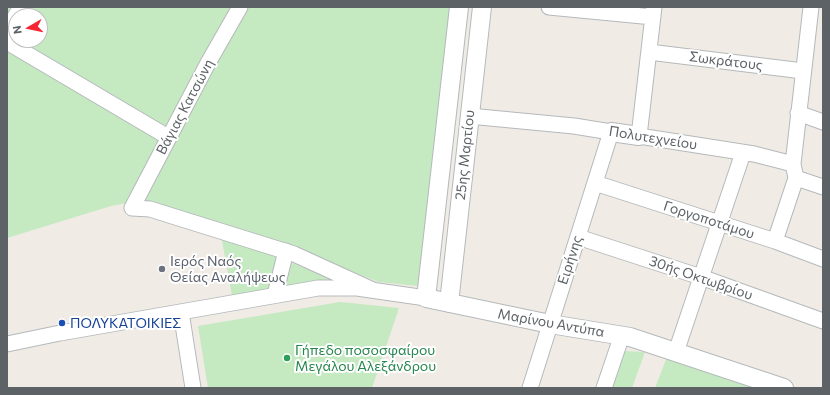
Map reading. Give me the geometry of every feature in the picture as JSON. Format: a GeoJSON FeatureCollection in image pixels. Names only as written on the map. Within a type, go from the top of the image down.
{"type":"FeatureCollection","features":[{"type":"Feature","properties":{"kind":"street"},"geometry":{"type":"LineString","coordinates":[[7,30],[21,7]]}},
{"type":"Feature","properties":{"kind":"street","name":"Βάγιας Κατσώνη"},"geometry":{"type":"LineString","coordinates":[[240,7],[208,62],[132,208],[150,210],[169,215],[286,251]]}},
{"type":"Feature","properties":{"kind":"street","name":"25ης Μαρτίου"},"geometry":{"type":"LineString","coordinates":[[426,298],[459,7]]}},
{"type":"Feature","properties":{"kind":"street","name":"25ης Μαρτίου"},"geometry":{"type":"LineString","coordinates":[[449,303],[482,7]]}},
{"type":"Feature","properties":{"kind":"street"},"geometry":{"type":"LineString","coordinates":[[549,7],[653,12],[639,136]]}},
{"type":"Feature","properties":{"kind":"street"},"geometry":{"type":"LineString","coordinates":[[775,242],[794,171],[798,113],[811,7]]}},
{"type":"Feature","properties":{"kind":"street"},"geometry":{"type":"LineString","coordinates":[[7,42],[168,137]]}},
{"type":"Feature","properties":{"kind":"street","name":"Σωκράτους"},"geometry":{"type":"LineString","coordinates":[[649,52],[803,71]]}},
{"type":"Feature","properties":{"kind":"street"},"geometry":{"type":"LineString","coordinates":[[798,113],[823,122]]}},
{"type":"Feature","properties":{"kind":"street","name":"Πολυτεχνείου"},"geometry":{"type":"LineString","coordinates":[[469,116],[555,124],[743,152],[794,171],[823,187]]}},
{"type":"Feature","properties":{"kind":"street","name":"Ειρήνης"},"geometry":{"type":"LineString","coordinates":[[530,388],[611,132]]}},
{"type":"Feature","properties":{"kind":"street"},"geometry":{"type":"LineString","coordinates":[[676,352],[743,152]]}},
{"type":"Feature","properties":{"kind":"street","name":"Γοργοποτάμου"},"geometry":{"type":"LineString","coordinates":[[595,183],[719,223],[823,259]]}},
{"type":"Feature","properties":{"kind":"street","name":"30ής Οκτωβρίου"},"geometry":{"type":"LineString","coordinates":[[578,237],[701,277],[823,321]]}},
{"type":"Feature","properties":{"kind":"street"},"geometry":{"type":"LineString","coordinates":[[275,295],[286,251],[321,265],[373,290]]}},
{"type":"Feature","properties":{"kind":"street","name":"Μαρίνου Αντύπα"},"geometry":{"type":"LineString","coordinates":[[7,344],[60,333],[275,295],[313,289],[344,287],[426,298],[550,324],[641,340],[784,388]]}},
{"type":"Feature","properties":{"kind":"street"},"geometry":{"type":"LineString","coordinates":[[181,312],[193,388]]}},
{"type":"Feature","properties":{"kind":"street"},"geometry":{"type":"LineString","coordinates":[[604,388],[622,336]]}},
{"type":"Feature","properties":{"kind":"green space"},"geometry":{"type":"Polygon","coordinates":[[[7,7],[451,7],[418,286],[379,282],[288,247],[132,202],[111,206],[7,238],[7,7]]]}},
{"type":"Feature","properties":{"kind":"green space"},"geometry":{"type":"Polygon","coordinates":[[[221,235],[338,281],[232,296],[221,235]]]}},
{"type":"Feature","properties":{"kind":"green space"},"geometry":{"type":"Polygon","coordinates":[[[340,302],[399,308],[372,388],[208,388],[198,326],[340,302]]]}},
{"type":"Feature","properties":{"kind":"green space"},"geometry":{"type":"Polygon","coordinates":[[[622,351],[645,352],[632,388],[609,388],[622,351]]]}},
{"type":"Feature","properties":{"kind":"green space"},"geometry":{"type":"Polygon","coordinates":[[[667,357],[754,388],[655,388],[667,357]]]}},
{"type":"Feature","properties":{"kind":"place","name":"Ιερός Ναός Θείας Αναλήψεως"},"geometry":{"type":"Point","coordinates":[162,269]}},
{"type":"Feature","properties":{"kind":"place","name":"ΠΟΛΥΚΑΤΟΙΚΙΕΣ"},"geometry":{"type":"Point","coordinates":[62,323]}},
{"type":"Feature","properties":{"kind":"place","name":"Γήπεδο ποσοσφαίρου Μεγάλου Αλεξάνδρου"},"geometry":{"type":"Point","coordinates":[287,358]}}]}
